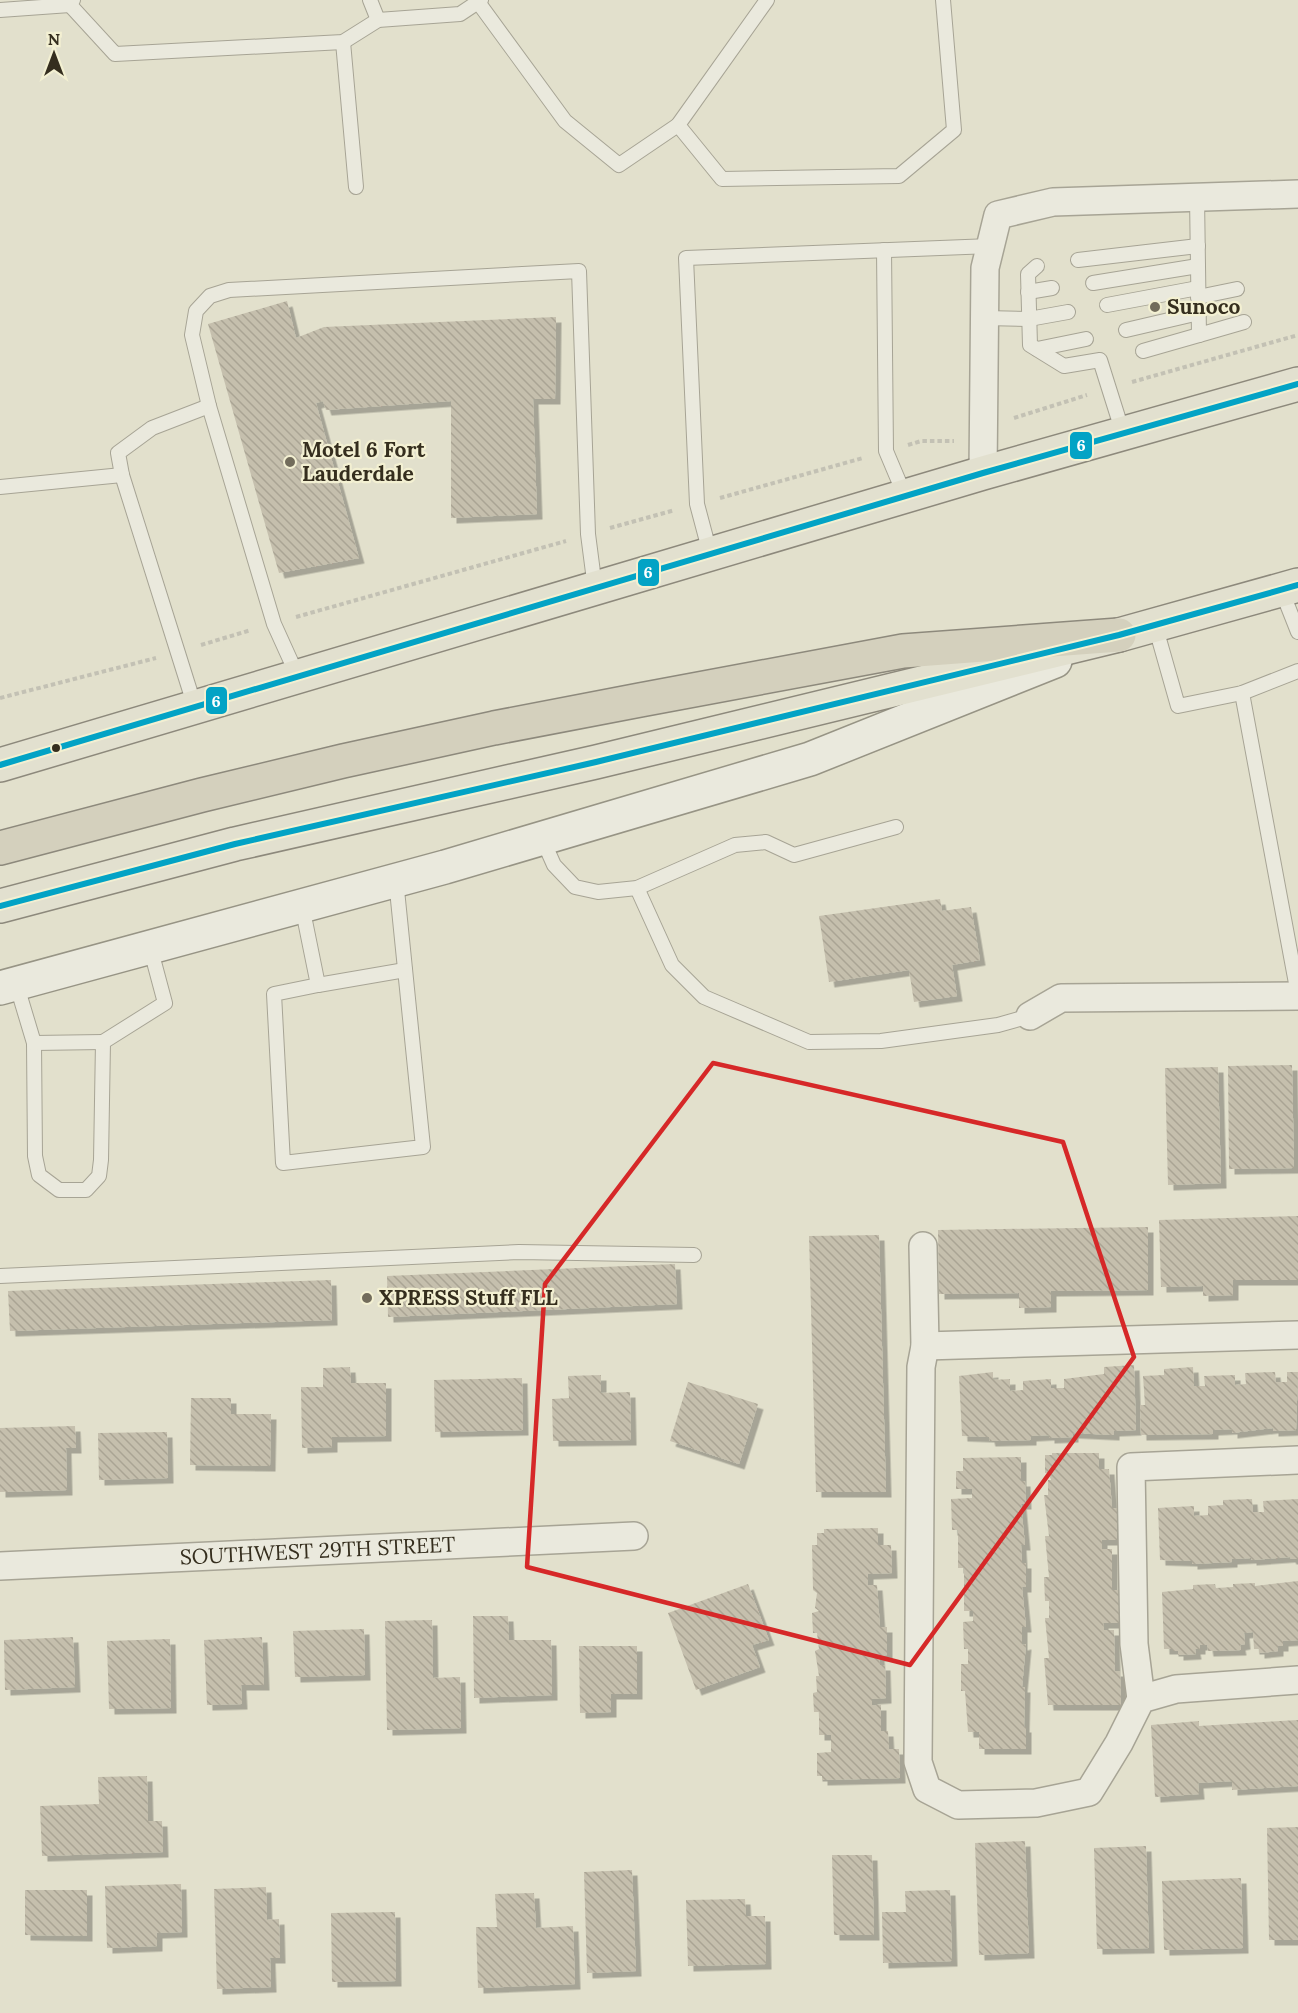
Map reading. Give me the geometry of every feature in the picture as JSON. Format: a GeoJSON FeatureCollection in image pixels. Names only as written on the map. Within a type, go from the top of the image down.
{"type":"FeatureCollection","features":[{"type":"Feature","properties":{"kind":"highway"},"geometry":{"type":"LineString","coordinates":[[0,848],[191,797],[343,761],[618,704],[903,651],[1119,636]]}},
{"type":"Feature","properties":{"kind":"main road"},"geometry":{"type":"LineString","coordinates":[[0,765],[983,472],[1298,384]]}},
{"type":"Feature","properties":{"kind":"main road"},"geometry":{"type":"LineString","coordinates":[[0,906],[235,844],[596,762],[1119,636],[1289,587]]}},
{"type":"Feature","properties":{"kind":"main road"},"geometry":{"type":"LineString","coordinates":[[8,986],[396,880],[810,759],[1119,636]]}},
{"type":"Feature","properties":{"kind":"street"},"geometry":{"type":"LineString","coordinates":[[983,472],[985,268],[998,215],[1053,202],[1298,194]]}},
{"type":"Feature","properties":{"kind":"street"},"geometry":{"type":"LineString","coordinates":[[1030,1017],[1061,999],[1298,995]]}},
{"type":"Feature","properties":{"kind":"street"},"geometry":{"type":"LineString","coordinates":[[923,1246],[925,1346],[921,1366],[918,1762],[927,1789],[958,1805],[1036,1803],[1089,1792],[1119,1743],[1141,1699],[1134,1644],[1131,1467],[1298,1460]]}},
{"type":"Feature","properties":{"kind":"street"},"geometry":{"type":"LineString","coordinates":[[925,1346],[1298,1335]]}},
{"type":"Feature","properties":{"kind":"street","name":"SOUTHWEST 29TH STREET"},"geometry":{"type":"LineString","coordinates":[[0,1566],[634,1536]]}},
{"type":"Feature","properties":{"kind":"street"},"geometry":{"type":"LineString","coordinates":[[1141,1699],[1176,1689],[1298,1680]]}},
{"type":"Feature","properties":{"kind":"lane"},"geometry":{"type":"LineString","coordinates":[[370,0],[378,20]]}},
{"type":"Feature","properties":{"kind":"lane"},"geometry":{"type":"LineString","coordinates":[[0,10],[71,2],[115,54],[343,42],[378,20],[460,14],[479,1],[565,121],[619,165],[678,125],[767,0]]}},
{"type":"Feature","properties":{"kind":"lane"},"geometry":{"type":"LineString","coordinates":[[678,125],[722,179],[899,176],[954,130],[943,0]]}},
{"type":"Feature","properties":{"kind":"lane"},"geometry":{"type":"LineString","coordinates":[[343,42],[356,186]]}},
{"type":"Feature","properties":{"kind":"lane"},"geometry":{"type":"LineString","coordinates":[[1197,197],[1199,335]]}},
{"type":"Feature","properties":{"kind":"lane"},"geometry":{"type":"LineString","coordinates":[[710,554],[698,504],[686,258],[991,246]]}},
{"type":"Feature","properties":{"kind":"lane"},"geometry":{"type":"LineString","coordinates":[[1078,260],[1198,246]]}},
{"type":"Feature","properties":{"kind":"lane"},"geometry":{"type":"LineString","coordinates":[[884,250],[886,451],[906,496]]}},
{"type":"Feature","properties":{"kind":"lane"},"geometry":{"type":"LineString","coordinates":[[1037,266],[1028,274],[1030,345],[1064,366],[1100,360],[1123,433]]}},
{"type":"Feature","properties":{"kind":"lane"},"geometry":{"type":"LineString","coordinates":[[1093,283],[1198,266]]}},
{"type":"Feature","properties":{"kind":"lane"},"geometry":{"type":"LineString","coordinates":[[298,676],[274,624],[209,406],[192,335],[196,311],[210,296],[229,290],[579,271],[588,534],[595,588]]}},
{"type":"Feature","properties":{"kind":"lane"},"geometry":{"type":"LineString","coordinates":[[1028,292],[1052,288]]}},
{"type":"Feature","properties":{"kind":"lane"},"geometry":{"type":"LineString","coordinates":[[1107,304],[1237,289]]}},
{"type":"Feature","properties":{"kind":"lane"},"geometry":{"type":"LineString","coordinates":[[985,318],[1029,319],[1068,312]]}},
{"type":"Feature","properties":{"kind":"lane"},"geometry":{"type":"LineString","coordinates":[[1126,330],[1199,313]]}},
{"type":"Feature","properties":{"kind":"lane"},"geometry":{"type":"LineString","coordinates":[[1143,351],[1244,322]]}},
{"type":"Feature","properties":{"kind":"lane"},"geometry":{"type":"LineString","coordinates":[[1037,350],[1086,339]]}},
{"type":"Feature","properties":{"kind":"lane"},"geometry":{"type":"LineString","coordinates":[[195,707],[122,475],[118,453],[152,428],[209,406]]}},
{"type":"Feature","properties":{"kind":"lane"},"geometry":{"type":"LineString","coordinates":[[0,487],[122,475]]}},
{"type":"Feature","properties":{"kind":"lane"},"geometry":{"type":"LineString","coordinates":[[1289,587],[1298,632]]}},
{"type":"Feature","properties":{"kind":"lane"},"geometry":{"type":"LineString","coordinates":[[1155,625],[1178,706],[1242,693],[1298,671]]}},
{"type":"Feature","properties":{"kind":"lane"},"geometry":{"type":"LineString","coordinates":[[1242,693],[1298,995]]}},
{"type":"Feature","properties":{"kind":"lane"},"geometry":{"type":"LineString","coordinates":[[542,838],[554,865],[575,887],[598,892],[637,888],[735,844],[766,842],[794,855],[896,827]]}},
{"type":"Feature","properties":{"kind":"lane"},"geometry":{"type":"LineString","coordinates":[[396,880],[423,1147],[283,1163],[274,994],[405,970]]}},
{"type":"Feature","properties":{"kind":"lane"},"geometry":{"type":"LineString","coordinates":[[637,888],[672,965],[704,997],[809,1042],[881,1041],[998,1025],[1030,1017]]}},
{"type":"Feature","properties":{"kind":"lane"},"geometry":{"type":"LineString","coordinates":[[302,906],[318,985]]}},
{"type":"Feature","properties":{"kind":"lane"},"geometry":{"type":"LineString","coordinates":[[34,1043],[103,1042],[165,1003],[150,947]]}},
{"type":"Feature","properties":{"kind":"lane"},"geometry":{"type":"LineString","coordinates":[[8,986],[34,1043],[35,1156],[39,1175],[59,1190],[86,1190],[99,1176],[103,1042]]}},
{"type":"Feature","properties":{"kind":"lane"},"geometry":{"type":"LineString","coordinates":[[0,1276],[519,1252],[694,1255]]}},
{"type":"Feature","properties":{"kind":"path"},"geometry":{"type":"LineString","coordinates":[[1033,411],[1298,335]]}},
{"type":"Feature","properties":{"kind":"path"},"geometry":{"type":"LineString","coordinates":[[0,698],[176,652],[921,441],[953,441]]}},
{"type":"Feature","properties":{"kind":"highlighted area"},"geometry":{"type":"Polygon","coordinates":[[[713,1063],[1063,1142],[1134,1357],[910,1665],[527,1567],[545,1284],[713,1063]]]}},
{"type":"Feature","properties":{"kind":"building","name":"Motel 6 Fort Lauderdale"},"geometry":{"type":"Polygon","coordinates":[[[287,301],[296,338],[324,327],[556,317],[555,399],[533,399],[537,514],[451,518],[451,401],[326,410],[323,401],[316,403],[359,558],[279,573],[208,324],[287,301]]]}},
{"type":"Feature","properties":{"kind":"building"},"geometry":{"type":"Polygon","coordinates":[[[940,899],[942,911],[971,907],[980,960],[952,965],[957,996],[914,1002],[909,970],[829,982],[819,916],[940,899]]]}},
{"type":"Feature","properties":{"kind":"building"},"geometry":{"type":"Polygon","coordinates":[[[1292,1065],[1294,1168],[1229,1169],[1228,1066],[1292,1065]]]}},
{"type":"Feature","properties":{"kind":"building"},"geometry":{"type":"Polygon","coordinates":[[[1218,1067],[1221,1183],[1168,1185],[1165,1068],[1218,1067]]]}},
{"type":"Feature","properties":{"kind":"building"},"geometry":{"type":"Polygon","coordinates":[[[1298,1216],[1298,1280],[1233,1280],[1233,1295],[1203,1296],[1203,1286],[1161,1287],[1159,1220],[1298,1216]]]}},
{"type":"Feature","properties":{"kind":"building"},"geometry":{"type":"Polygon","coordinates":[[[1148,1227],[1148,1290],[1051,1291],[1051,1307],[1019,1308],[1019,1293],[939,1294],[938,1230],[1148,1227]]]}},
{"type":"Feature","properties":{"kind":"building"},"geometry":{"type":"Polygon","coordinates":[[[879,1235],[886,1492],[816,1492],[809,1236],[879,1235]]]}},
{"type":"Feature","properties":{"kind":"building"},"geometry":{"type":"Polygon","coordinates":[[[675,1264],[677,1304],[388,1317],[387,1276],[675,1264]]]}},
{"type":"Feature","properties":{"kind":"building"},"geometry":{"type":"Polygon","coordinates":[[[331,1280],[332,1320],[10,1331],[8,1291],[331,1280]]]}},
{"type":"Feature","properties":{"kind":"building"},"geometry":{"type":"Polygon","coordinates":[[[1134,1365],[1136,1430],[1114,1431],[1114,1435],[1073,1433],[1073,1437],[1031,1436],[1031,1440],[990,1441],[989,1437],[962,1436],[959,1376],[993,1372],[993,1380],[1010,1379],[1010,1391],[1023,1390],[1023,1381],[1051,1379],[1051,1388],[1064,1388],[1064,1379],[1104,1374],[1104,1367],[1134,1365]]]}},
{"type":"Feature","properties":{"kind":"building"},"geometry":{"type":"Polygon","coordinates":[[[350,1367],[351,1383],[386,1383],[386,1436],[332,1437],[332,1447],[302,1448],[301,1387],[323,1387],[323,1368],[350,1367]]]}},
{"type":"Feature","properties":{"kind":"building"},"geometry":{"type":"Polygon","coordinates":[[[1193,1367],[1194,1386],[1205,1386],[1204,1376],[1235,1375],[1235,1385],[1246,1384],[1245,1373],[1275,1372],[1276,1382],[1287,1382],[1287,1372],[1298,1372],[1296,1430],[1273,1431],[1273,1428],[1232,1433],[1232,1429],[1213,1430],[1213,1434],[1141,1435],[1140,1405],[1145,1405],[1143,1376],[1164,1375],[1164,1369],[1193,1367]]]}},
{"type":"Feature","properties":{"kind":"building"},"geometry":{"type":"Polygon","coordinates":[[[601,1375],[601,1393],[630,1392],[631,1440],[553,1441],[552,1399],[569,1398],[568,1376],[601,1375]]]}},
{"type":"Feature","properties":{"kind":"building"},"geometry":{"type":"Polygon","coordinates":[[[522,1378],[523,1430],[435,1432],[434,1380],[522,1378]]]}},
{"type":"Feature","properties":{"kind":"building"},"geometry":{"type":"Polygon","coordinates":[[[688,1382],[758,1404],[739,1464],[670,1441],[688,1382]]]}},
{"type":"Feature","properties":{"kind":"building"},"geometry":{"type":"Polygon","coordinates":[[[191,1398],[231,1398],[231,1414],[271,1414],[270,1466],[190,1465],[191,1398]]]}},
{"type":"Feature","properties":{"kind":"building"},"geometry":{"type":"Polygon","coordinates":[[[75,1426],[76,1448],[66,1448],[67,1490],[0,1492],[0,1428],[75,1426]]]}},
{"type":"Feature","properties":{"kind":"building"},"geometry":{"type":"Polygon","coordinates":[[[167,1432],[168,1478],[99,1480],[98,1433],[167,1432]]]}},
{"type":"Feature","properties":{"kind":"building"},"geometry":{"type":"Polygon","coordinates":[[[1052,1453],[1099,1453],[1099,1469],[1109,1469],[1112,1508],[1117,1508],[1117,1540],[1102,1540],[1102,1549],[1112,1549],[1112,1590],[1119,1590],[1119,1623],[1103,1623],[1104,1630],[1114,1630],[1115,1671],[1120,1671],[1121,1705],[1048,1705],[1044,1658],[1049,1658],[1045,1618],[1049,1618],[1049,1601],[1045,1601],[1044,1577],[1049,1577],[1045,1536],[1049,1536],[1044,1495],[1048,1495],[1048,1480],[1051,1480],[1051,1473],[1045,1473],[1045,1455],[1052,1455],[1052,1453]]]}},
{"type":"Feature","properties":{"kind":"building"},"geometry":{"type":"Polygon","coordinates":[[[1021,1457],[1021,1481],[1025,1481],[1026,1504],[1021,1504],[1025,1545],[1021,1545],[1022,1563],[1026,1563],[1026,1587],[1022,1587],[1026,1627],[1022,1627],[1022,1645],[1026,1644],[1022,1687],[1025,1687],[1026,1749],[979,1749],[979,1732],[968,1732],[965,1691],[961,1691],[961,1664],[968,1664],[968,1649],[964,1649],[963,1622],[973,1621],[973,1611],[964,1611],[964,1568],[958,1568],[958,1530],[952,1530],[951,1499],[972,1498],[972,1489],[956,1489],[956,1471],[963,1471],[963,1458],[1021,1457]]]}},
{"type":"Feature","properties":{"kind":"building"},"geometry":{"type":"Polygon","coordinates":[[[1252,1499],[1253,1512],[1264,1512],[1263,1501],[1298,1499],[1298,1559],[1290,1557],[1251,1560],[1251,1558],[1232,1559],[1232,1562],[1192,1564],[1192,1561],[1160,1560],[1158,1508],[1194,1506],[1194,1516],[1208,1515],[1208,1506],[1223,1505],[1223,1500],[1252,1499]]]}},
{"type":"Feature","properties":{"kind":"building"},"geometry":{"type":"Polygon","coordinates":[[[878,1528],[878,1545],[891,1545],[892,1573],[868,1574],[868,1585],[877,1585],[880,1627],[887,1627],[887,1655],[879,1656],[880,1665],[885,1665],[886,1698],[872,1699],[872,1705],[881,1705],[881,1731],[888,1731],[889,1749],[899,1749],[900,1778],[822,1780],[822,1776],[817,1776],[817,1753],[831,1752],[831,1735],[819,1735],[819,1712],[814,1712],[813,1693],[817,1692],[816,1676],[819,1676],[815,1651],[819,1649],[817,1633],[813,1633],[812,1613],[819,1611],[815,1608],[817,1593],[813,1590],[812,1545],[817,1545],[817,1533],[824,1533],[824,1529],[878,1528]]]}},
{"type":"Feature","properties":{"kind":"building"},"geometry":{"type":"Polygon","coordinates":[[[1298,1581],[1298,1640],[1283,1641],[1283,1646],[1278,1646],[1278,1651],[1259,1653],[1259,1649],[1254,1649],[1253,1632],[1244,1633],[1245,1644],[1240,1645],[1241,1650],[1208,1651],[1207,1645],[1200,1645],[1200,1649],[1195,1649],[1196,1654],[1178,1655],[1178,1651],[1164,1649],[1162,1592],[1193,1589],[1193,1585],[1215,1584],[1216,1588],[1233,1587],[1233,1584],[1255,1583],[1255,1586],[1298,1581]]]}},
{"type":"Feature","properties":{"kind":"building"},"geometry":{"type":"Polygon","coordinates":[[[748,1584],[769,1640],[752,1645],[760,1667],[696,1690],[668,1613],[748,1584]]]}},
{"type":"Feature","properties":{"kind":"building"},"geometry":{"type":"Polygon","coordinates":[[[473,1616],[508,1616],[509,1640],[551,1640],[552,1695],[474,1698],[473,1616]]]}},
{"type":"Feature","properties":{"kind":"building"},"geometry":{"type":"Polygon","coordinates":[[[432,1620],[433,1678],[460,1677],[461,1728],[387,1730],[385,1621],[432,1620]]]}},
{"type":"Feature","properties":{"kind":"building"},"geometry":{"type":"Polygon","coordinates":[[[364,1629],[365,1675],[295,1677],[293,1631],[364,1629]]]}},
{"type":"Feature","properties":{"kind":"building"},"geometry":{"type":"Polygon","coordinates":[[[73,1637],[75,1687],[5,1690],[4,1640],[73,1637]]]}},
{"type":"Feature","properties":{"kind":"building"},"geometry":{"type":"Polygon","coordinates":[[[262,1637],[264,1685],[241,1685],[242,1704],[207,1705],[204,1640],[262,1637]]]}},
{"type":"Feature","properties":{"kind":"building"},"geometry":{"type":"Polygon","coordinates":[[[170,1639],[171,1708],[109,1709],[107,1641],[170,1639]]]}},
{"type":"Feature","properties":{"kind":"building"},"geometry":{"type":"Polygon","coordinates":[[[579,1646],[637,1646],[637,1694],[611,1694],[611,1712],[580,1713],[579,1646]]]}},
{"type":"Feature","properties":{"kind":"building"},"geometry":{"type":"Polygon","coordinates":[[[1298,1720],[1298,1786],[1232,1790],[1232,1781],[1198,1783],[1199,1794],[1155,1797],[1151,1725],[1199,1721],[1199,1726],[1298,1720]]]}},
{"type":"Feature","properties":{"kind":"building"},"geometry":{"type":"Polygon","coordinates":[[[147,1776],[148,1821],[162,1821],[163,1852],[42,1856],[40,1806],[99,1804],[98,1777],[147,1776]]]}},
{"type":"Feature","properties":{"kind":"building"},"geometry":{"type":"Polygon","coordinates":[[[1298,1827],[1298,1940],[1269,1940],[1267,1828],[1298,1827]]]}},
{"type":"Feature","properties":{"kind":"building"},"geometry":{"type":"Polygon","coordinates":[[[1025,1841],[1029,1953],[979,1955],[975,1843],[1025,1841]]]}},
{"type":"Feature","properties":{"kind":"building"},"geometry":{"type":"Polygon","coordinates":[[[1146,1846],[1149,1948],[1097,1949],[1094,1848],[1146,1846]]]}},
{"type":"Feature","properties":{"kind":"building"},"geometry":{"type":"Polygon","coordinates":[[[832,1855],[872,1855],[874,1935],[834,1935],[832,1855]]]}},
{"type":"Feature","properties":{"kind":"building"},"geometry":{"type":"Polygon","coordinates":[[[632,1870],[636,1971],[587,1973],[584,1872],[632,1870]]]}},
{"type":"Feature","properties":{"kind":"building"},"geometry":{"type":"Polygon","coordinates":[[[1241,1878],[1243,1948],[1164,1950],[1162,1881],[1241,1878]]]}},
{"type":"Feature","properties":{"kind":"building"},"geometry":{"type":"Polygon","coordinates":[[[181,1884],[182,1932],[157,1933],[157,1946],[107,1948],[105,1886],[181,1884]]]}},
{"type":"Feature","properties":{"kind":"building"},"geometry":{"type":"Polygon","coordinates":[[[266,1887],[267,1920],[279,1919],[280,1958],[270,1958],[271,1987],[217,1989],[214,1889],[266,1887]]]}},
{"type":"Feature","properties":{"kind":"building"},"geometry":{"type":"Polygon","coordinates":[[[25,1890],[87,1890],[87,1936],[25,1935],[25,1890]]]}},
{"type":"Feature","properties":{"kind":"building"},"geometry":{"type":"Polygon","coordinates":[[[950,1890],[952,1961],[883,1963],[882,1912],[906,1912],[905,1891],[950,1890]]]}},
{"type":"Feature","properties":{"kind":"building"},"geometry":{"type":"Polygon","coordinates":[[[534,1893],[536,1928],[573,1926],[575,1984],[478,1988],[476,1927],[497,1927],[495,1894],[534,1893]]]}},
{"type":"Feature","properties":{"kind":"building"},"geometry":{"type":"Polygon","coordinates":[[[745,1899],[746,1916],[765,1916],[766,1964],[688,1966],[686,1900],[745,1899]]]}},
{"type":"Feature","properties":{"kind":"building"},"geometry":{"type":"Polygon","coordinates":[[[395,1912],[396,1981],[332,1982],[331,1913],[395,1912]]]}},
{"type":"Feature","properties":{"kind":"transit line","name":"6"},"geometry":{"type":"LineString","coordinates":[[0,765],[983,473],[1298,384]]}},
{"type":"Feature","properties":{"kind":"transit line","name":"6"},"geometry":{"type":"LineString","coordinates":[[0,906],[235,844],[596,762],[1119,635],[1298,585]]}},
{"type":"Feature","properties":{"kind":"place","name":"Sunoco"},"geometry":{"type":"Point","coordinates":[1155,307]}},
{"type":"Feature","properties":{"kind":"place","name":"Motel 6 Fort Lauderdale"},"geometry":{"type":"Point","coordinates":[290,462]}},
{"type":"Feature","properties":{"kind":"place","name":"XPRESS Stuff FLL"},"geometry":{"type":"Point","coordinates":[367,1298]}}]}
